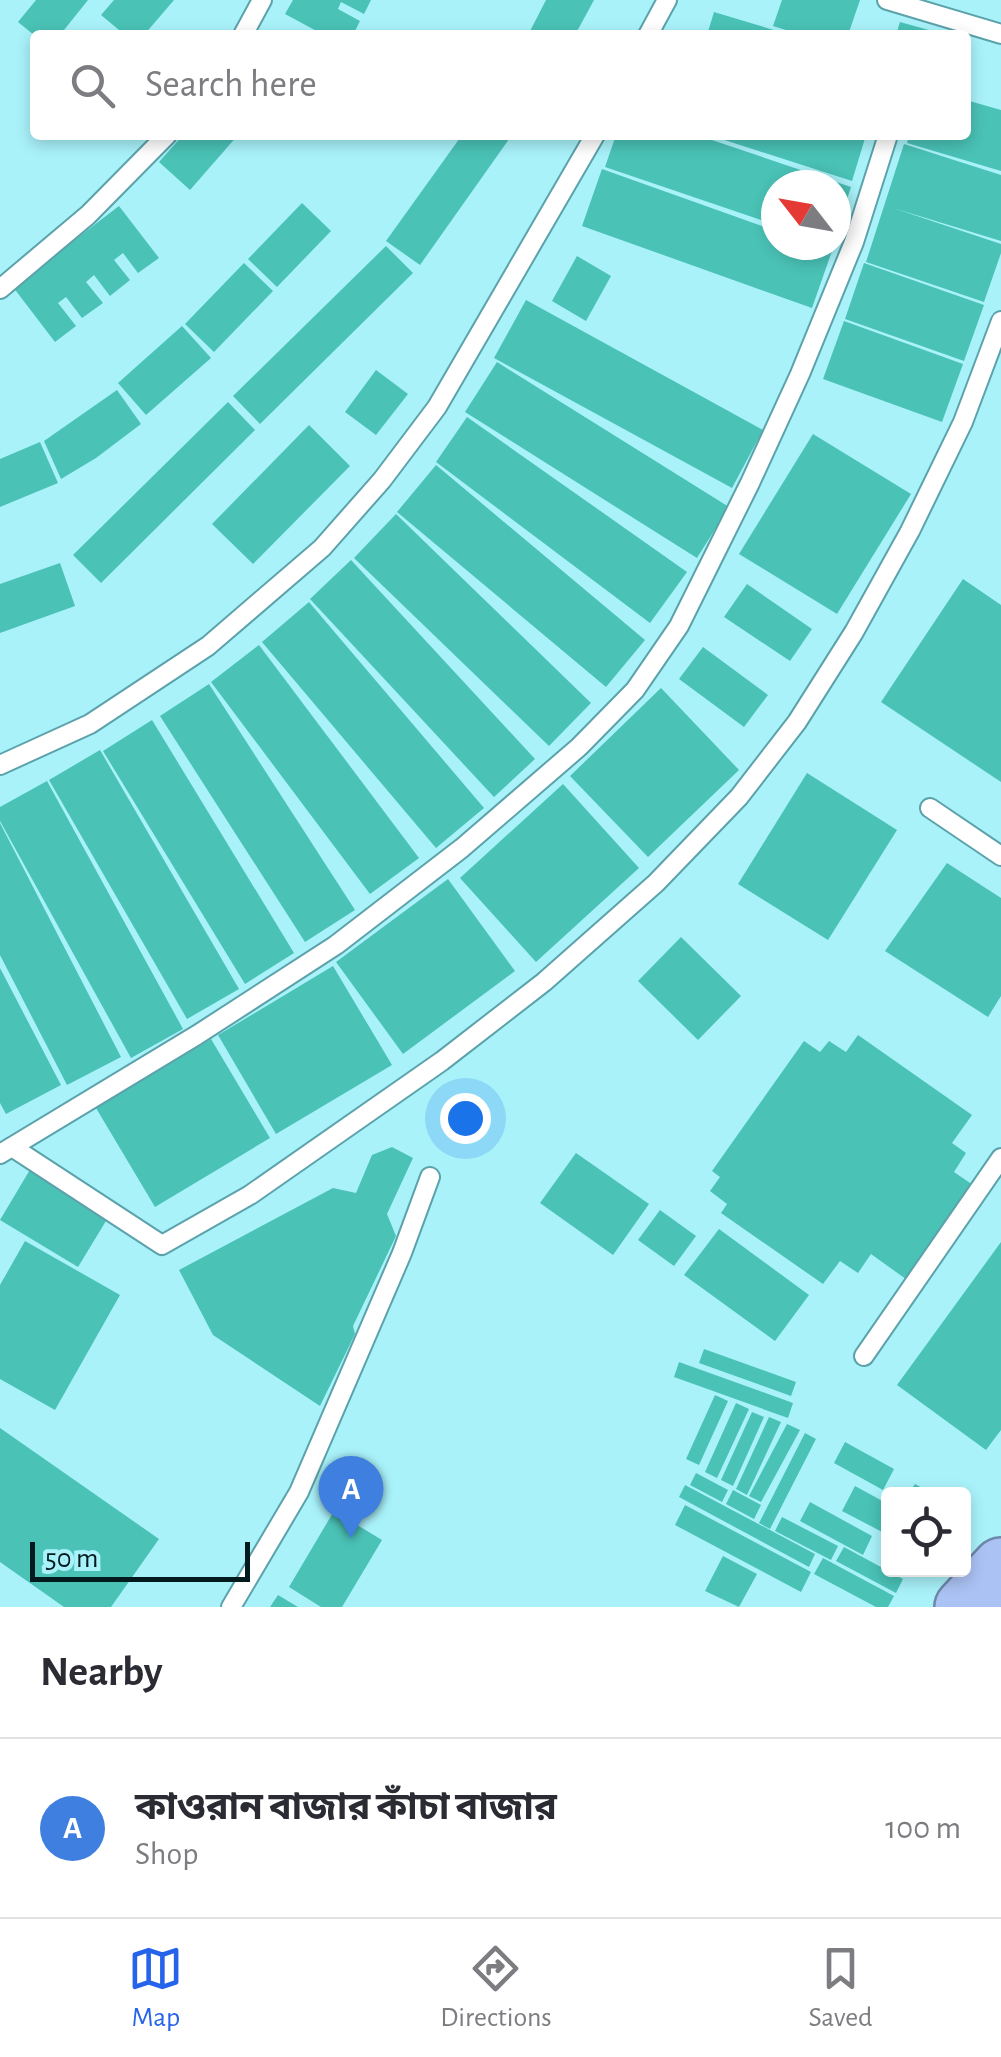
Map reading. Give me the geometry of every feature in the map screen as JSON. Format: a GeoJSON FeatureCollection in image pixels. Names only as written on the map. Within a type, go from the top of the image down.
{"type":"FeatureCollection","features":[{"type":"Feature","properties":{"kind":"highway"},"geometry":{"type":"LineString","coordinates":[[963,1607],[1001,1566]]}},
{"type":"Feature","properties":{"kind":"lane"},"geometry":{"type":"LineString","coordinates":[[246,30],[262,0]]}},
{"type":"Feature","properties":{"kind":"lane"},"geometry":{"type":"LineString","coordinates":[[651,30],[667,0]]}},
{"type":"Feature","properties":{"kind":"lane"},"geometry":{"type":"LineString","coordinates":[[887,0],[1001,34]]}},
{"type":"Feature","properties":{"kind":"lane"},"geometry":{"type":"LineString","coordinates":[[0,290],[88,215],[163,140]]}},
{"type":"Feature","properties":{"kind":"lane"},"geometry":{"type":"LineString","coordinates":[[0,765],[90,724],[208,646],[322,548],[382,480],[437,408],[591,140]]}},
{"type":"Feature","properties":{"kind":"lane"},"geometry":{"type":"LineString","coordinates":[[886,140],[854,242],[800,374],[679,626],[635,690],[579,747],[462,848],[336,944],[196,1035],[6,1150],[162,1246],[250,1195],[352,1125],[544,982],[656,884],[739,797],[797,722],[854,632],[910,531],[963,422],[1001,321]]}},
{"type":"Feature","properties":{"kind":"lane"},"geometry":{"type":"LineString","coordinates":[[930,808],[1001,856]]}},
{"type":"Feature","properties":{"kind":"lane"},"geometry":{"type":"LineString","coordinates":[[864,1356],[1001,1158]]}},
{"type":"Feature","properties":{"kind":"lane"},"geometry":{"type":"LineString","coordinates":[[231,1607],[298,1492],[402,1253],[430,1176]]}},
{"type":"Feature","properties":{"kind":"building"},"geometry":{"type":"Polygon","coordinates":[[[36,0],[88,0],[64,30],[30,32],[18,22],[36,0]]]}},
{"type":"Feature","properties":{"kind":"building"},"geometry":{"type":"Polygon","coordinates":[[[114,0],[174,0],[148,30],[119,30],[101,15],[114,0]]]}},
{"type":"Feature","properties":{"kind":"building"},"geometry":{"type":"Polygon","coordinates":[[[293,0],[371,0],[364,14],[341,2],[338,9],[360,21],[356,30],[315,30],[285,14],[293,0]]]}},
{"type":"Feature","properties":{"kind":"building"},"geometry":{"type":"Polygon","coordinates":[[[546,0],[594,0],[578,30],[531,30],[546,0]]]}},
{"type":"Feature","properties":{"kind":"building"},"geometry":{"type":"Polygon","coordinates":[[[782,0],[860,0],[850,30],[786,30],[773,26],[782,0]]]}},
{"type":"Feature","properties":{"kind":"building"},"geometry":{"type":"Polygon","coordinates":[[[714,12],[774,30],[709,30],[714,12]]]}},
{"type":"Feature","properties":{"kind":"building"},"geometry":{"type":"Polygon","coordinates":[[[900,22],[929,30],[898,30],[900,22]]]}},
{"type":"Feature","properties":{"kind":"building"},"geometry":{"type":"Polygon","coordinates":[[[971,101],[1001,110],[1001,171],[907,143],[971,140],[971,101]]]}},
{"type":"Feature","properties":{"kind":"building"},"geometry":{"type":"Polygon","coordinates":[[[179,140],[234,140],[190,190],[159,162],[179,140]]]}},
{"type":"Feature","properties":{"kind":"building"},"geometry":{"type":"Polygon","coordinates":[[[458,140],[508,140],[420,265],[386,241],[458,140]]]}},
{"type":"Feature","properties":{"kind":"building"},"geometry":{"type":"Polygon","coordinates":[[[614,140],[712,140],[801,170],[761,170],[761,220],[605,167],[614,140]]]}},
{"type":"Feature","properties":{"kind":"building"},"geometry":{"type":"Polygon","coordinates":[[[725,140],[864,140],[852,181],[851,170],[818,170],[725,140]]]}},
{"type":"Feature","properties":{"kind":"building"},"geometry":{"type":"Polygon","coordinates":[[[904,144],[1001,175],[1001,241],[893,208],[1001,244],[984,302],[866,262],[904,144]]]}},
{"type":"Feature","properties":{"kind":"building"},"geometry":{"type":"Polygon","coordinates":[[[602,169],[761,226],[761,260],[829,260],[812,308],[582,226],[602,169]]]}},
{"type":"Feature","properties":{"kind":"building"},"geometry":{"type":"Polygon","coordinates":[[[302,203],[331,231],[277,287],[248,259],[302,203]]]}},
{"type":"Feature","properties":{"kind":"building"},"geometry":{"type":"Polygon","coordinates":[[[119,206],[159,258],[138,273],[123,253],[114,260],[130,280],[110,296],[94,275],[86,282],[103,303],[82,318],[66,297],[58,303],[76,326],[55,342],[13,287],[119,206]]]}},
{"type":"Feature","properties":{"kind":"building"},"geometry":{"type":"Polygon","coordinates":[[[386,246],[413,273],[260,424],[233,396],[386,246]]]}},
{"type":"Feature","properties":{"kind":"building"},"geometry":{"type":"Polygon","coordinates":[[[577,256],[611,276],[586,321],[552,301],[577,256]]]}},
{"type":"Feature","properties":{"kind":"building"},"geometry":{"type":"Polygon","coordinates":[[[244,263],[273,291],[214,352],[185,324],[244,263]]]}},
{"type":"Feature","properties":{"kind":"building"},"geometry":{"type":"Polygon","coordinates":[[[864,263],[984,305],[964,361],[845,319],[864,263]]]}},
{"type":"Feature","properties":{"kind":"building"},"geometry":{"type":"Polygon","coordinates":[[[526,300],[763,430],[732,488],[494,358],[526,300]]]}},
{"type":"Feature","properties":{"kind":"building"},"geometry":{"type":"Polygon","coordinates":[[[844,321],[963,364],[942,422],[823,379],[844,321]]]}},
{"type":"Feature","properties":{"kind":"building"},"geometry":{"type":"Polygon","coordinates":[[[182,326],[211,358],[146,415],[118,383],[182,326]]]}},
{"type":"Feature","properties":{"kind":"building"},"geometry":{"type":"Polygon","coordinates":[[[497,362],[729,507],[697,558],[465,412],[497,362]]]}},
{"type":"Feature","properties":{"kind":"building"},"geometry":{"type":"Polygon","coordinates":[[[376,370],[408,394],[376,435],[345,412],[376,370]]]}},
{"type":"Feature","properties":{"kind":"building"},"geometry":{"type":"Polygon","coordinates":[[[117,390],[141,424],[61,479],[44,441],[117,390]]]}},
{"type":"Feature","properties":{"kind":"building"},"geometry":{"type":"Polygon","coordinates":[[[228,402],[255,430],[101,583],[73,555],[228,402]]]}},
{"type":"Feature","properties":{"kind":"building"},"geometry":{"type":"Polygon","coordinates":[[[467,417],[687,572],[650,623],[436,462],[467,417]]]}},
{"type":"Feature","properties":{"kind":"building"},"geometry":{"type":"Polygon","coordinates":[[[309,425],[350,466],[253,564],[212,524],[309,425]]]}},
{"type":"Feature","properties":{"kind":"building"},"geometry":{"type":"Polygon","coordinates":[[[813,434],[911,494],[837,614],[739,554],[813,434]]]}},
{"type":"Feature","properties":{"kind":"building"},"geometry":{"type":"Polygon","coordinates":[[[40,442],[58,483],[0,507],[0,459],[40,442]]]}},
{"type":"Feature","properties":{"kind":"building"},"geometry":{"type":"Polygon","coordinates":[[[436,465],[645,640],[606,687],[397,512],[436,465]]]}},
{"type":"Feature","properties":{"kind":"building"},"geometry":{"type":"Polygon","coordinates":[[[396,514],[591,703],[549,746],[354,558],[396,514]]]}},
{"type":"Feature","properties":{"kind":"building"},"geometry":{"type":"Polygon","coordinates":[[[351,560],[535,759],[494,797],[310,599],[351,560]]]}},
{"type":"Feature","properties":{"kind":"building"},"geometry":{"type":"Polygon","coordinates":[[[60,563],[75,606],[0,633],[0,584],[60,563]]]}},
{"type":"Feature","properties":{"kind":"building"},"geometry":{"type":"Polygon","coordinates":[[[963,579],[1001,605],[1001,782],[881,702],[963,579]]]}},
{"type":"Feature","properties":{"kind":"building"},"geometry":{"type":"Polygon","coordinates":[[[747,584],[812,629],[790,661],[724,617],[747,584]]]}},
{"type":"Feature","properties":{"kind":"building"},"geometry":{"type":"Polygon","coordinates":[[[309,602],[484,808],[436,848],[262,642],[309,602]]]}},
{"type":"Feature","properties":{"kind":"building"},"geometry":{"type":"Polygon","coordinates":[[[259,645],[419,858],[370,894],[211,682],[259,645]]]}},
{"type":"Feature","properties":{"kind":"building"},"geometry":{"type":"Polygon","coordinates":[[[703,647],[768,695],[744,727],[679,679],[703,647]]]}},
{"type":"Feature","properties":{"kind":"building"},"geometry":{"type":"Polygon","coordinates":[[[209,684],[355,910],[305,942],[160,716],[209,684]]]}},
{"type":"Feature","properties":{"kind":"building"},"geometry":{"type":"Polygon","coordinates":[[[661,688],[739,770],[648,857],[570,776],[661,688]]]}},
{"type":"Feature","properties":{"kind":"building"},"geometry":{"type":"Polygon","coordinates":[[[152,720],[294,953],[245,984],[103,751],[152,720]]]}},
{"type":"Feature","properties":{"kind":"building"},"geometry":{"type":"Polygon","coordinates":[[[100,750],[239,989],[187,1019],[49,780],[100,750]]]}},
{"type":"Feature","properties":{"kind":"building"},"geometry":{"type":"Polygon","coordinates":[[[807,773],[897,830],[828,940],[738,884],[807,773]]]}},
{"type":"Feature","properties":{"kind":"building"},"geometry":{"type":"Polygon","coordinates":[[[47,781],[183,1029],[131,1058],[0,821],[0,807],[47,781]]]}},
{"type":"Feature","properties":{"kind":"building"},"geometry":{"type":"Polygon","coordinates":[[[563,784],[639,868],[536,962],[460,878],[563,784]]]}},
{"type":"Feature","properties":{"kind":"building"},"geometry":{"type":"Polygon","coordinates":[[[0,823],[121,1057],[67,1085],[0,955],[0,823]]]}},
{"type":"Feature","properties":{"kind":"building"},"geometry":{"type":"Polygon","coordinates":[[[947,863],[1001,898],[1001,996],[988,1017],[885,951],[947,863]]]}},
{"type":"Feature","properties":{"kind":"building"},"geometry":{"type":"Polygon","coordinates":[[[448,879],[515,971],[403,1054],[336,962],[448,879]]]}},
{"type":"Feature","properties":{"kind":"building"},"geometry":{"type":"Polygon","coordinates":[[[681,937],[741,996],[698,1040],[638,981],[681,937]]]}},
{"type":"Feature","properties":{"kind":"building"},"geometry":{"type":"Polygon","coordinates":[[[333,966],[392,1065],[276,1134],[218,1035],[333,966]]]}},
{"type":"Feature","properties":{"kind":"building"},"geometry":{"type":"Polygon","coordinates":[[[0,968],[61,1085],[6,1114],[0,1103],[0,968]]]}},
{"type":"Feature","properties":{"kind":"building"},"geometry":{"type":"Polygon","coordinates":[[[858,1035],[972,1115],[952,1143],[966,1153],[954,1172],[976,1187],[910,1282],[871,1254],[858,1273],[840,1261],[823,1284],[721,1213],[727,1204],[710,1191],[720,1177],[712,1171],[804,1041],[820,1052],[829,1041],[846,1052],[858,1035]]]}},
{"type":"Feature","properties":{"kind":"building"},"geometry":{"type":"Polygon","coordinates":[[[211,1039],[270,1138],[155,1207],[96,1108],[211,1039]]]}},
{"type":"Feature","properties":{"kind":"building"},"geometry":{"type":"Polygon","coordinates":[[[392,1147],[413,1158],[387,1214],[396,1236],[320,1406],[213,1335],[179,1270],[333,1188],[356,1193],[372,1155],[392,1147]]]}},
{"type":"Feature","properties":{"kind":"building"},"geometry":{"type":"Polygon","coordinates":[[[576,1153],[649,1204],[613,1255],[540,1203],[576,1153]]]}},
{"type":"Feature","properties":{"kind":"building"},"geometry":{"type":"Polygon","coordinates":[[[31,1168],[109,1216],[78,1267],[0,1220],[31,1168]]]}},
{"type":"Feature","properties":{"kind":"building"},"geometry":{"type":"Polygon","coordinates":[[[660,1210],[696,1236],[674,1266],[638,1240],[660,1210]]]}},
{"type":"Feature","properties":{"kind":"building"},"geometry":{"type":"Polygon","coordinates":[[[719,1229],[809,1295],[775,1341],[684,1275],[719,1229]]]}},
{"type":"Feature","properties":{"kind":"building"},"geometry":{"type":"Polygon","coordinates":[[[25,1241],[120,1295],[55,1410],[0,1379],[0,1285],[25,1241]]]}},
{"type":"Feature","properties":{"kind":"building"},"geometry":{"type":"Polygon","coordinates":[[[1001,1242],[1001,1430],[986,1450],[897,1385],[1001,1242]]]}},
{"type":"Feature","properties":{"kind":"building"},"geometry":{"type":"Polygon","coordinates":[[[704,1349],[796,1382],[791,1396],[699,1363],[704,1349]]]}},
{"type":"Feature","properties":{"kind":"building"},"geometry":{"type":"Polygon","coordinates":[[[679,1362],[793,1403],[788,1418],[674,1377],[679,1362]]]}},
{"type":"Feature","properties":{"kind":"building"},"geometry":{"type":"Polygon","coordinates":[[[715,1395],[728,1401],[699,1465],[686,1459],[715,1395]]]}},
{"type":"Feature","properties":{"kind":"building"},"geometry":{"type":"Polygon","coordinates":[[[736,1403],[749,1409],[717,1478],[705,1472],[736,1403]]]}},
{"type":"Feature","properties":{"kind":"building"},"geometry":{"type":"Polygon","coordinates":[[[752,1412],[764,1417],[733,1486],[721,1480],[752,1412]]]}},
{"type":"Feature","properties":{"kind":"building"},"geometry":{"type":"Polygon","coordinates":[[[769,1417],[781,1422],[747,1495],[736,1489],[769,1417]]]}},
{"type":"Feature","properties":{"kind":"building"},"geometry":{"type":"Polygon","coordinates":[[[787,1424],[800,1430],[761,1502],[749,1496],[787,1424]]]}},
{"type":"Feature","properties":{"kind":"building"},"geometry":{"type":"Polygon","coordinates":[[[0,1428],[159,1539],[111,1607],[64,1607],[0,1562],[0,1428]]]}},
{"type":"Feature","properties":{"kind":"building"},"geometry":{"type":"Polygon","coordinates":[[[805,1433],[816,1439],[770,1529],[759,1523],[805,1433]]]}},
{"type":"Feature","properties":{"kind":"building"},"geometry":{"type":"Polygon","coordinates":[[[845,1442],[894,1469],[881,1489],[834,1463],[845,1442]]]}},
{"type":"Feature","properties":{"kind":"building"},"geometry":{"type":"Polygon","coordinates":[[[696,1473],[728,1490],[722,1502],[690,1485],[696,1473]]]}},
{"type":"Feature","properties":{"kind":"building"},"geometry":{"type":"Polygon","coordinates":[[[685,1485],[815,1554],[809,1567],[679,1497],[685,1485]]]}},
{"type":"Feature","properties":{"kind":"building"},"geometry":{"type":"Polygon","coordinates":[[[855,1486],[881,1500],[881,1531],[842,1511],[855,1486]]]}},
{"type":"Feature","properties":{"kind":"building"},"geometry":{"type":"Polygon","coordinates":[[[733,1490],[761,1505],[754,1519],[726,1504],[733,1490]]]}},
{"type":"Feature","properties":{"kind":"building"},"geometry":{"type":"Polygon","coordinates":[[[810,1502],[872,1536],[863,1555],[800,1521],[810,1502]]]}},
{"type":"Feature","properties":{"kind":"building"},"geometry":{"type":"Polygon","coordinates":[[[685,1505],[811,1572],[801,1592],[675,1525],[685,1505]]]}},
{"type":"Feature","properties":{"kind":"building"},"geometry":{"type":"Polygon","coordinates":[[[334,1511],[382,1540],[342,1607],[321,1607],[289,1587],[334,1511]]]}},
{"type":"Feature","properties":{"kind":"building"},"geometry":{"type":"Polygon","coordinates":[[[782,1517],[838,1546],[831,1560],[775,1531],[782,1517]]]}},
{"type":"Feature","properties":{"kind":"building"},"geometry":{"type":"Polygon","coordinates":[[[844,1547],[881,1567],[881,1577],[903,1579],[896,1593],[836,1561],[844,1547]]]}},
{"type":"Feature","properties":{"kind":"building"},"geometry":{"type":"Polygon","coordinates":[[[723,1556],[757,1574],[739,1607],[705,1591],[723,1556]]]}},
{"type":"Feature","properties":{"kind":"building"},"geometry":{"type":"Polygon","coordinates":[[[823,1558],[894,1596],[888,1607],[876,1607],[814,1574],[823,1558]]]}},
{"type":"Feature","properties":{"kind":"building"},"geometry":{"type":"Polygon","coordinates":[[[278,1595],[298,1607],[270,1607],[278,1595]]]}},
{"type":"Feature","properties":{"kind":"place","name":"কাওরান বাজার কাঁচা বাজার"},"geometry":{"type":"Point","coordinates":[351,1538]}}]}
